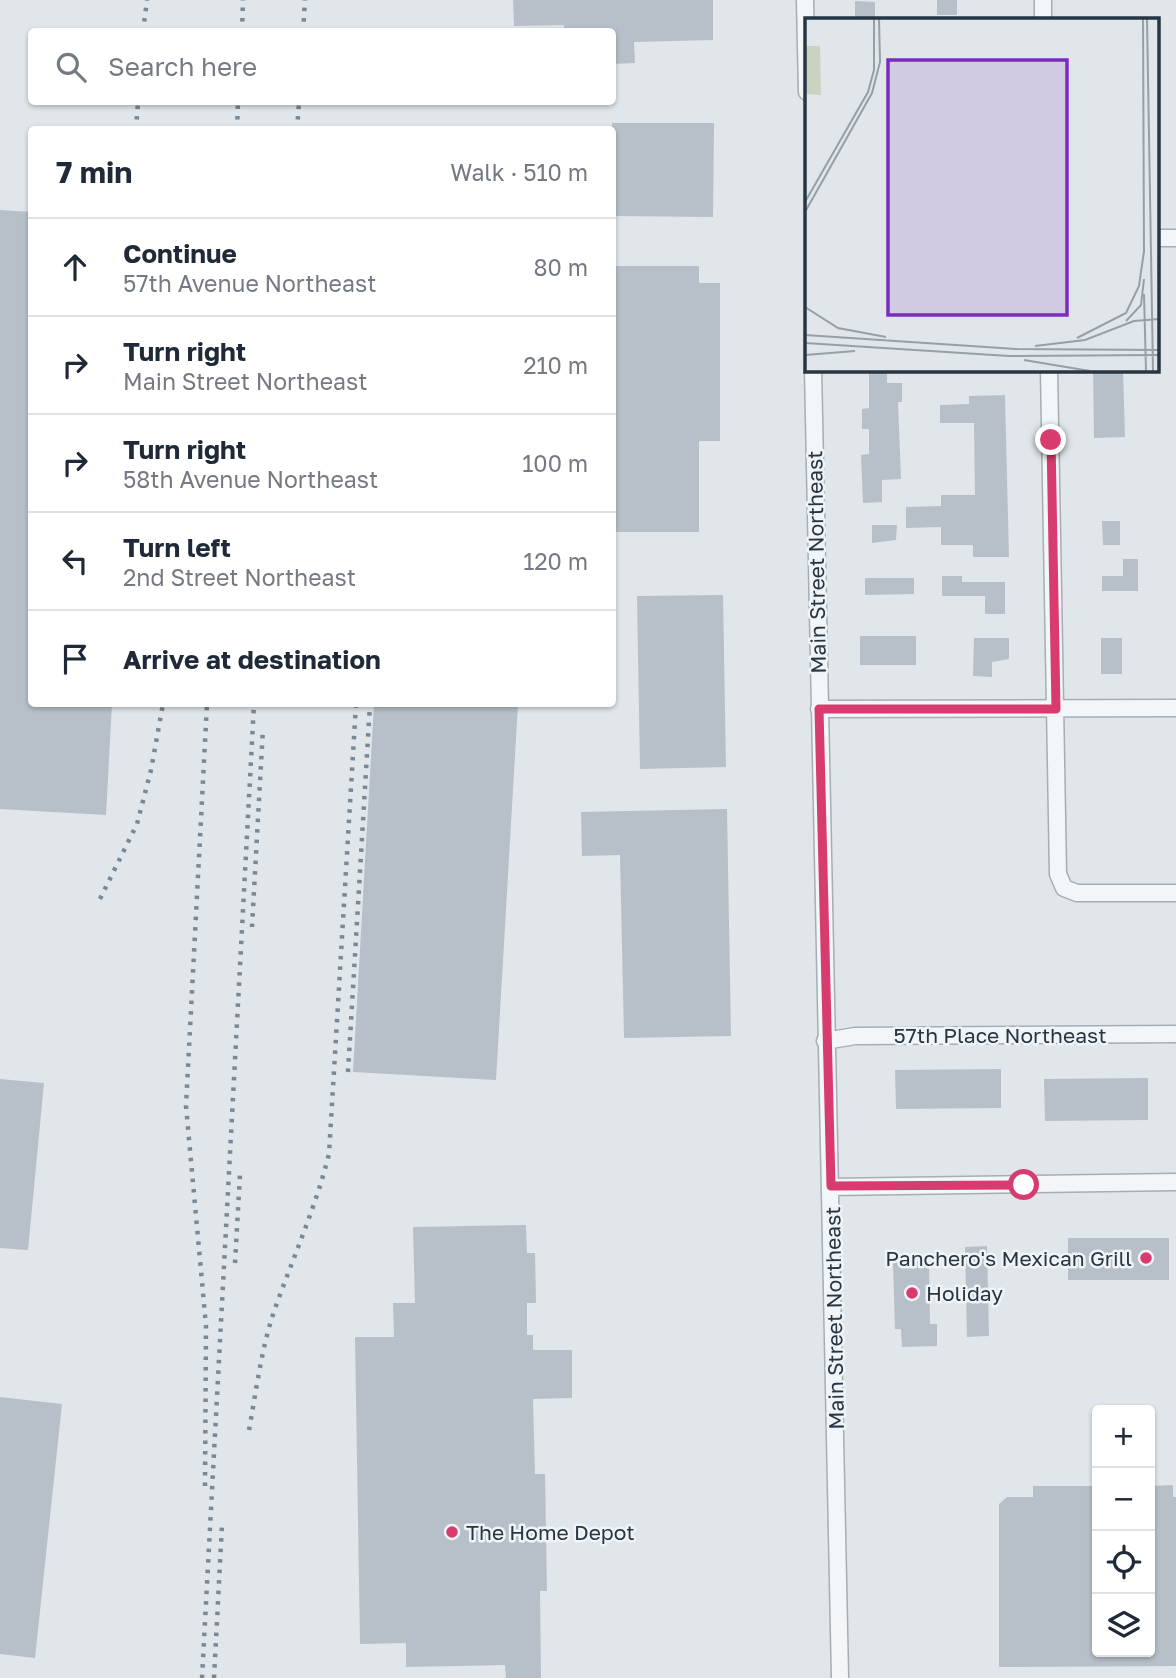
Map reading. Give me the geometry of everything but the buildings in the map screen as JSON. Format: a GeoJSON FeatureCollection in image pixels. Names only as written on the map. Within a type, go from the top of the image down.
{"type":"FeatureCollection","features":[{"type":"Feature","properties":{"kind":"street"},"geometry":{"type":"LineString","coordinates":[[805,0],[805,18]]}},
{"type":"Feature","properties":{"kind":"street"},"geometry":{"type":"LineString","coordinates":[[1042,0],[1043,18]]}},
{"type":"Feature","properties":{"kind":"street"},"geometry":{"type":"LineString","coordinates":[[1158,238],[1176,238]]}},
{"type":"Feature","properties":{"kind":"street","name":"Main Street Northeast"},"geometry":{"type":"LineString","coordinates":[[813,371],[840,1678]]}},
{"type":"Feature","properties":{"kind":"street"},"geometry":{"type":"LineString","coordinates":[[1049,371],[1058,874],[1064,888],[1077,893],[1176,893]]}},
{"type":"Feature","properties":{"kind":"street"},"geometry":{"type":"LineString","coordinates":[[819,709],[1176,708]]}},
{"type":"Feature","properties":{"kind":"street","name":"57th Place Northeast"},"geometry":{"type":"LineString","coordinates":[[825,1041],[855,1036],[1176,1034]]}},
{"type":"Feature","properties":{"kind":"street"},"geometry":{"type":"LineString","coordinates":[[831,1186],[1175,1184]]}},
{"type":"Feature","properties":{"kind":"railway"},"geometry":{"type":"LineString","coordinates":[[144,28],[147,0]]}},
{"type":"Feature","properties":{"kind":"railway"},"geometry":{"type":"LineString","coordinates":[[242,28],[243,0]]}},
{"type":"Feature","properties":{"kind":"railway"},"geometry":{"type":"LineString","coordinates":[[303,28],[305,0]]}},
{"type":"Feature","properties":{"kind":"railway"},"geometry":{"type":"LineString","coordinates":[[136,126],[138,105]]}},
{"type":"Feature","properties":{"kind":"railway"},"geometry":{"type":"LineString","coordinates":[[237,126],[238,105]]}},
{"type":"Feature","properties":{"kind":"railway"},"geometry":{"type":"LineString","coordinates":[[297,126],[299,105]]}},
{"type":"Feature","properties":{"kind":"railway"},"geometry":{"type":"LineString","coordinates":[[100,899],[137,824],[151,770],[162,707]]}},
{"type":"Feature","properties":{"kind":"railway"},"geometry":{"type":"LineString","coordinates":[[205,1486],[206,1326],[186,1106],[207,707]]}},
{"type":"Feature","properties":{"kind":"railway"},"geometry":{"type":"LineString","coordinates":[[202,1678],[254,707]]}},
{"type":"Feature","properties":{"kind":"railway"},"geometry":{"type":"LineString","coordinates":[[249,1430],[267,1334],[312,1211],[329,1154],[356,707]]}},
{"type":"Feature","properties":{"kind":"railway"},"geometry":{"type":"LineString","coordinates":[[348,1072],[370,707]]}},
{"type":"Feature","properties":{"kind":"railway"},"geometry":{"type":"LineString","coordinates":[[252,927],[263,728]]}},
{"type":"Feature","properties":{"kind":"railway"},"geometry":{"type":"LineString","coordinates":[[235,1263],[240,1175]]}},
{"type":"Feature","properties":{"kind":"railway"},"geometry":{"type":"LineString","coordinates":[[214,1678],[222,1525]]}},
{"type":"Feature","properties":{"kind":"place","name":"Panchero's Mexican Grill"},"geometry":{"type":"Point","coordinates":[1146,1258]}},
{"type":"Feature","properties":{"kind":"place","name":"Holiday"},"geometry":{"type":"Point","coordinates":[912,1293]}},
{"type":"Feature","properties":{"kind":"place","name":"The Home Depot"},"geometry":{"type":"Point","coordinates":[452,1532]}},
{"type":"Feature","properties":{"kind":"route"},"geometry":{"type":"LineString","coordinates":[[1024,1185],[831,1186],[825,1041],[819,709],[1056,709],[1051,440]]}}]}
